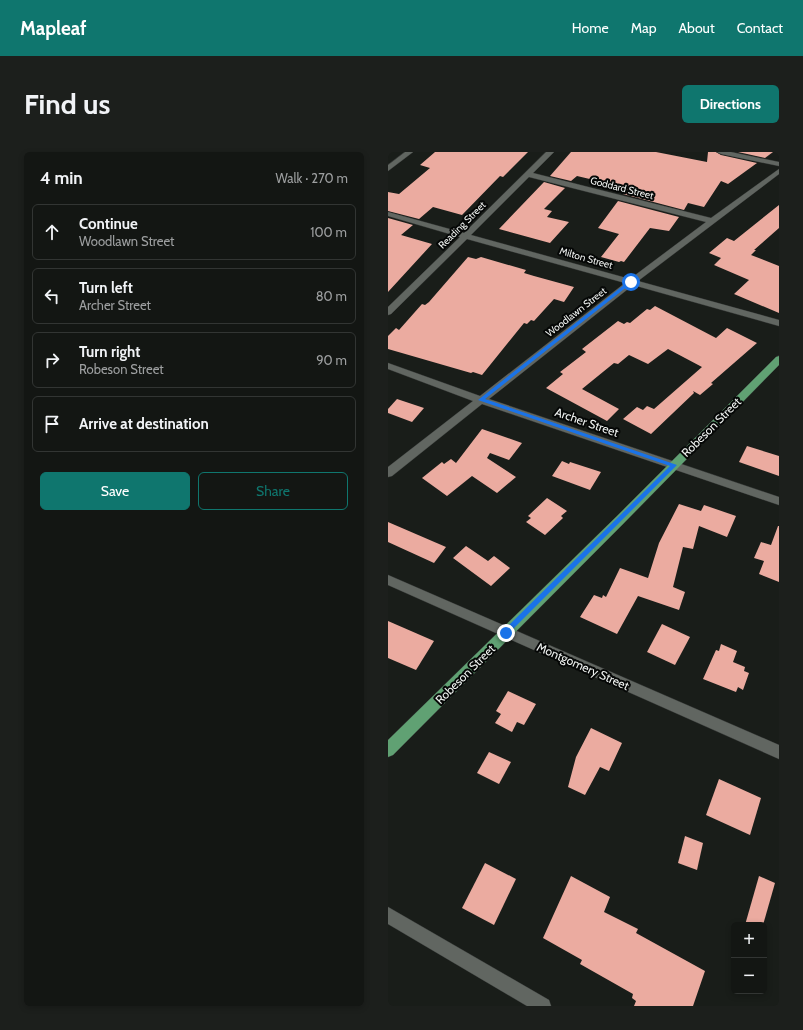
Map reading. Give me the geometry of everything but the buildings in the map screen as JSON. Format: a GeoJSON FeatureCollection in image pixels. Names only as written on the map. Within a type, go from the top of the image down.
{"type":"FeatureCollection","features":[{"type":"Feature","properties":{"kind":"main road","name":"Robeson Street"},"geometry":{"type":"LineString","coordinates":[[388,750],[779,359]]}},
{"type":"Feature","properties":{"kind":"street"},"geometry":{"type":"LineString","coordinates":[[388,169],[409,152]]}},
{"type":"Feature","properties":{"kind":"street","name":"Reading Street"},"geometry":{"type":"LineString","coordinates":[[388,312],[550,152]]}},
{"type":"Feature","properties":{"kind":"street"},"geometry":{"type":"LineString","coordinates":[[721,152],[779,164]]}},
{"type":"Feature","properties":{"kind":"street","name":"Woodlawn Street"},"geometry":{"type":"LineString","coordinates":[[388,473],[631,282],[779,171]]}},
{"type":"Feature","properties":{"kind":"street","name":"Goddard Street"},"geometry":{"type":"LineString","coordinates":[[527,174],[712,221]]}},
{"type":"Feature","properties":{"kind":"street","name":"Milton Street"},"geometry":{"type":"LineString","coordinates":[[388,214],[779,323]]}},
{"type":"Feature","properties":{"kind":"street","name":"Archer Street"},"geometry":{"type":"LineString","coordinates":[[388,366],[481,400],[779,501]]}},
{"type":"Feature","properties":{"kind":"street","name":"Montgomery Street"},"geometry":{"type":"LineString","coordinates":[[388,580],[779,752]]}},
{"type":"Feature","properties":{"kind":"street"},"geometry":{"type":"LineString","coordinates":[[388,915],[542,1006]]}},
{"type":"Feature","properties":{"kind":"route"},"geometry":{"type":"LineString","coordinates":[[506,633],[674,465],[481,400],[631,282]]}}]}
